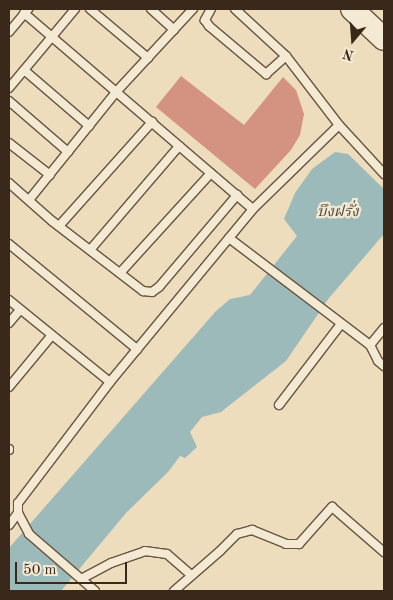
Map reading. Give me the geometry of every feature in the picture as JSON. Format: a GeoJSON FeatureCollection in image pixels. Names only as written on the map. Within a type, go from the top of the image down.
{"type":"FeatureCollection","features":[{"type":"Feature","properties":{"kind":"street"},"geometry":{"type":"LineString","coordinates":[[352,9],[384,39]]}},
{"type":"Feature","properties":{"kind":"lane"},"geometry":{"type":"LineString","coordinates":[[9,88],[75,9]]}},
{"type":"Feature","properties":{"kind":"lane"},"geometry":{"type":"LineString","coordinates":[[90,9],[148,58]]}},
{"type":"Feature","properties":{"kind":"lane"},"geometry":{"type":"LineString","coordinates":[[151,9],[174,30]]}},
{"type":"Feature","properties":{"kind":"lane"},"geometry":{"type":"LineString","coordinates":[[29,200],[117,91],[193,9]]}},
{"type":"Feature","properties":{"kind":"lane"},"geometry":{"type":"LineString","coordinates":[[211,9],[205,20],[209,26],[260,71],[266,74],[270,72],[286,56]]}},
{"type":"Feature","properties":{"kind":"lane"},"geometry":{"type":"LineString","coordinates":[[235,9],[286,56],[339,125],[384,174]]}},
{"type":"Feature","properties":{"kind":"lane"},"geometry":{"type":"LineString","coordinates":[[9,32],[26,11],[52,37],[254,209]]}},
{"type":"Feature","properties":{"kind":"lane"},"geometry":{"type":"LineString","coordinates":[[24,70],[89,126]]}},
{"type":"Feature","properties":{"kind":"lane"},"geometry":{"type":"LineString","coordinates":[[9,101],[68,152]]}},
{"type":"Feature","properties":{"kind":"lane"},"geometry":{"type":"LineString","coordinates":[[59,226],[152,122]]}},
{"type":"Feature","properties":{"kind":"lane"},"geometry":{"type":"LineString","coordinates":[[95,591],[29,534],[18,513],[18,504],[110,382],[229,238],[254,209],[339,125]]}},
{"type":"Feature","properties":{"kind":"lane"},"geometry":{"type":"LineString","coordinates":[[9,143],[50,175]]}},
{"type":"Feature","properties":{"kind":"lane"},"geometry":{"type":"LineString","coordinates":[[90,250],[179,146]]}},
{"type":"Feature","properties":{"kind":"lane"},"geometry":{"type":"LineString","coordinates":[[120,274],[211,173]]}},
{"type":"Feature","properties":{"kind":"lane"},"geometry":{"type":"LineString","coordinates":[[9,184],[120,274],[143,291],[152,292],[160,287],[237,195]]}},
{"type":"Feature","properties":{"kind":"lane"},"geometry":{"type":"LineString","coordinates":[[229,238],[370,346],[378,361],[384,366]]}},
{"type":"Feature","properties":{"kind":"lane"},"geometry":{"type":"LineString","coordinates":[[9,244],[137,349]]}},
{"type":"Feature","properties":{"kind":"lane"},"geometry":{"type":"LineString","coordinates":[[9,300],[110,382]]}},
{"type":"Feature","properties":{"kind":"lane"},"geometry":{"type":"LineString","coordinates":[[9,323],[20,310]]}},
{"type":"Feature","properties":{"kind":"lane"},"geometry":{"type":"LineString","coordinates":[[279,405],[341,324]]}},
{"type":"Feature","properties":{"kind":"lane"},"geometry":{"type":"LineString","coordinates":[[370,346],[384,328]]}},
{"type":"Feature","properties":{"kind":"lane"},"geometry":{"type":"LineString","coordinates":[[9,387],[52,335]]}},
{"type":"Feature","properties":{"kind":"lane"},"geometry":{"type":"LineString","coordinates":[[174,591],[220,552],[237,534],[252,530],[286,544],[299,544],[332,507],[384,552]]}},
{"type":"Feature","properties":{"kind":"lane"},"geometry":{"type":"LineString","coordinates":[[9,524],[18,513]]}},
{"type":"Feature","properties":{"kind":"lane"},"geometry":{"type":"LineString","coordinates":[[81,579],[111,563],[131,555],[150,551],[167,554],[191,575]]}},
{"type":"Feature","properties":{"kind":"water","name":"บึงฝรั่ง"},"geometry":{"type":"Polygon","coordinates":[[[335,152],[348,154],[384,189],[384,234],[329,298],[286,361],[221,412],[202,417],[190,432],[197,447],[185,458],[180,456],[169,471],[126,513],[61,591],[9,591],[9,548],[216,311],[230,299],[250,295],[297,236],[284,219],[295,193],[312,169],[335,152]]]}},
{"type":"Feature","properties":{"kind":"building"},"geometry":{"type":"Polygon","coordinates":[[[181,76],[244,125],[283,77],[296,90],[304,114],[300,135],[291,150],[255,189],[156,107],[181,76]]]}}]}
